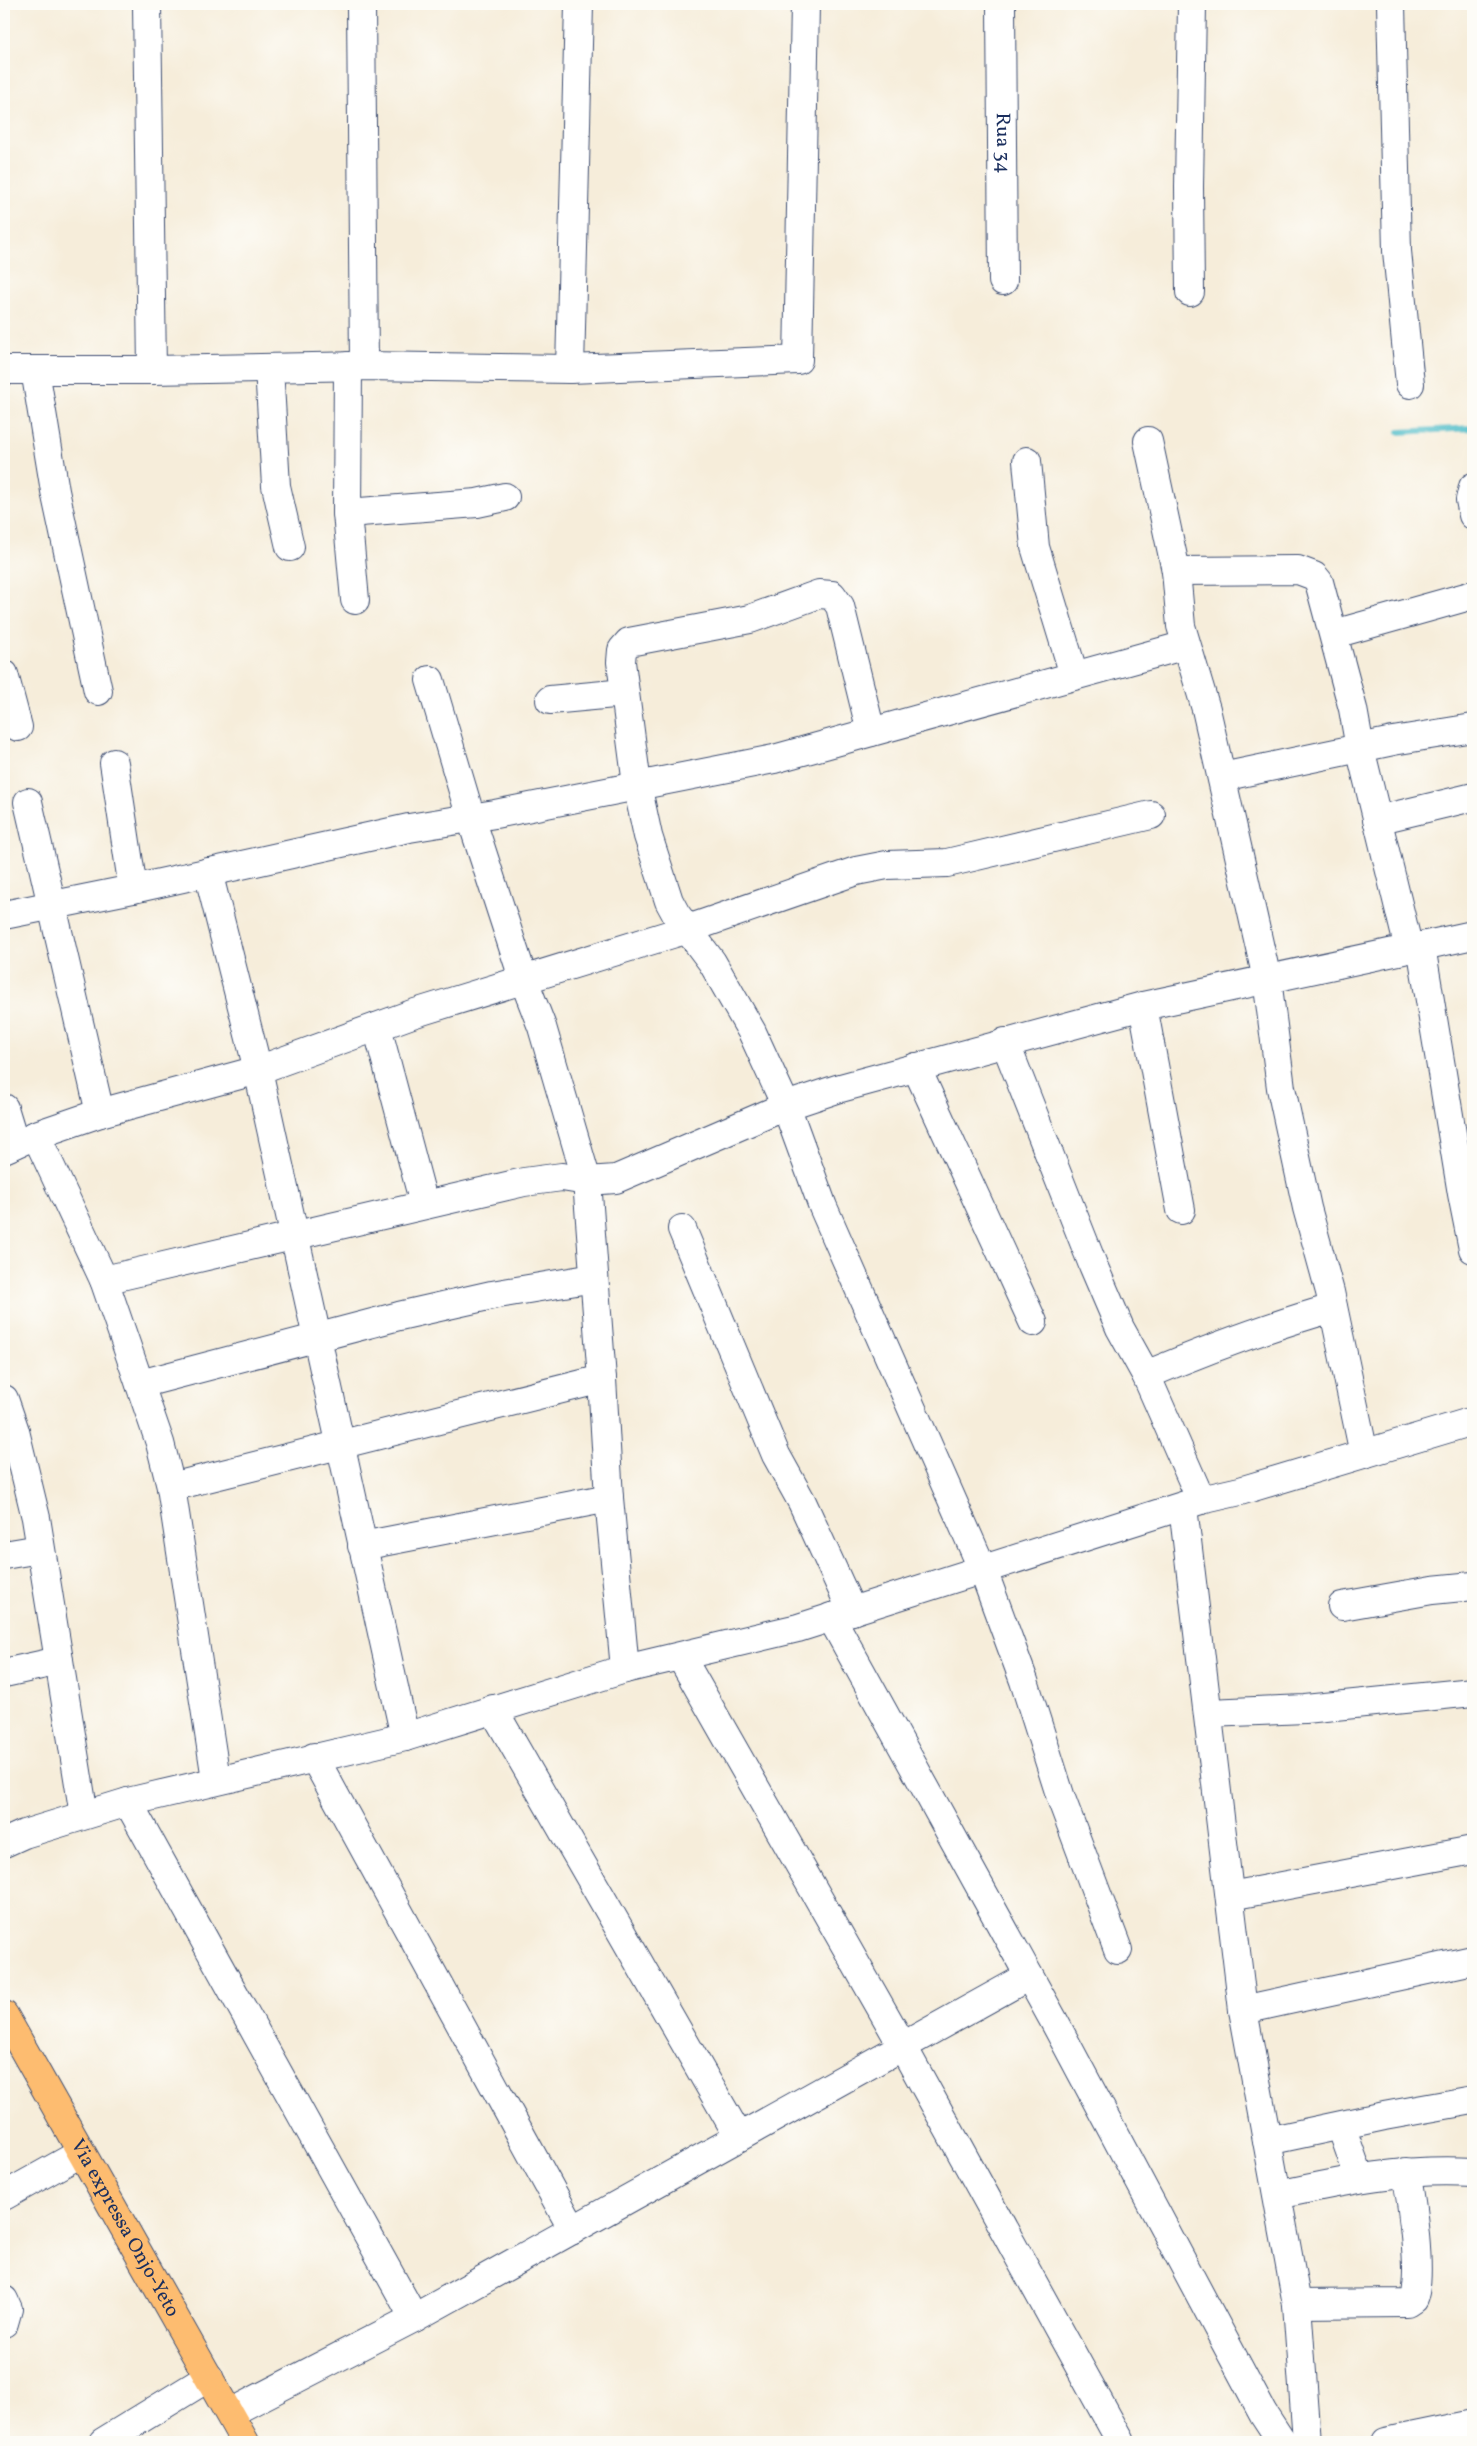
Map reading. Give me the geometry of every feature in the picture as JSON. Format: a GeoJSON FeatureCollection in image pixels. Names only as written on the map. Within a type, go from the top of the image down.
{"type":"FeatureCollection","features":[{"type":"Feature","properties":{"kind":"main road","name":"Via expressa Onjo-Yeto"},"geometry":{"type":"LineString","coordinates":[[4,2015],[246,2442]]}},
{"type":"Feature","properties":{"kind":"street"},"geometry":{"type":"LineString","coordinates":[[147,4],[152,370]]}},
{"type":"Feature","properties":{"kind":"street"},"geometry":{"type":"LineString","coordinates":[[355,600],[346,513],[356,366],[362,4]]}},
{"type":"Feature","properties":{"kind":"street"},"geometry":{"type":"LineString","coordinates":[[570,369],[579,4]]}},
{"type":"Feature","properties":{"kind":"street"},"geometry":{"type":"LineString","coordinates":[[4,370],[152,370],[356,366],[570,369],[798,360],[805,4]]}},
{"type":"Feature","properties":{"kind":"street","name":"Rua 34"},"geometry":{"type":"LineString","coordinates":[[1001,4],[1003,281]]}},
{"type":"Feature","properties":{"kind":"street"},"geometry":{"type":"LineString","coordinates":[[1190,292],[1192,4]]}},
{"type":"Feature","properties":{"kind":"street"},"geometry":{"type":"LineString","coordinates":[[1392,4],[1396,252],[1410,384]]}},
{"type":"Feature","properties":{"kind":"street"},"geometry":{"type":"LineString","coordinates":[[269,368],[276,486],[290,547]]}},
{"type":"Feature","properties":{"kind":"street"},"geometry":{"type":"LineString","coordinates":[[35,370],[55,492],[98,690]]}},
{"type":"Feature","properties":{"kind":"street"},"geometry":{"type":"LineString","coordinates":[[1148,441],[1176,571],[1181,626],[1206,709],[1267,979],[1281,1088],[1307,1208],[1333,1308],[1364,1454]]}},
{"type":"Feature","properties":{"kind":"street"},"geometry":{"type":"LineString","coordinates":[[1028,462],[1035,547],[1074,675]]}},
{"type":"Feature","properties":{"kind":"street"},"geometry":{"type":"LineString","coordinates":[[1473,487],[1470,500],[1473,514]]}},
{"type":"Feature","properties":{"kind":"street"},"geometry":{"type":"LineString","coordinates":[[346,513],[468,504],[505,497]]}},
{"type":"Feature","properties":{"kind":"street"},"geometry":{"type":"LineString","coordinates":[[1176,571],[1306,572],[1319,582],[1354,709],[1360,748],[1377,820],[1415,947],[1473,1250]]}},
{"type":"Feature","properties":{"kind":"street"},"geometry":{"type":"LineString","coordinates":[[871,732],[840,606],[836,598],[827,594],[819,594],[750,619],[628,642],[621,654],[637,785],[648,836],[669,901],[712,962],[752,1032],[786,1106],[823,1206],[983,1570],[1024,1681],[1061,1798],[1118,1950]]}},
{"type":"Feature","properties":{"kind":"street"},"geometry":{"type":"LineString","coordinates":[[1334,634],[1473,595]]}},
{"type":"Feature","properties":{"kind":"street"},"geometry":{"type":"LineString","coordinates":[[4,915],[133,889],[409,828],[471,818],[774,759],[1186,645]]}},
{"type":"Feature","properties":{"kind":"street"},"geometry":{"type":"LineString","coordinates":[[4,674],[18,727]]}},
{"type":"Feature","properties":{"kind":"street"},"geometry":{"type":"LineString","coordinates":[[430,680],[471,818],[523,978],[542,1027],[587,1181],[609,1498],[625,1669]]}},
{"type":"Feature","properties":{"kind":"street"},"geometry":{"type":"LineString","coordinates":[[550,700],[625,693]]}},
{"type":"Feature","properties":{"kind":"street"},"geometry":{"type":"LineString","coordinates":[[1222,777],[1360,748],[1473,728]]}},
{"type":"Feature","properties":{"kind":"street"},"geometry":{"type":"LineString","coordinates":[[114,763],[133,889]]}},
{"type":"Feature","properties":{"kind":"street"},"geometry":{"type":"LineString","coordinates":[[1377,820],[1473,797]]}},
{"type":"Feature","properties":{"kind":"street"},"geometry":{"type":"LineString","coordinates":[[28,802],[100,1113]]}},
{"type":"Feature","properties":{"kind":"street"},"geometry":{"type":"LineString","coordinates":[[18,1142],[100,1113],[258,1070],[377,1027],[523,978],[688,929],[856,871],[887,865],[947,863],[1151,815]]}},
{"type":"Feature","properties":{"kind":"street"},"geometry":{"type":"LineString","coordinates":[[208,872],[258,1070],[404,1737]]}},
{"type":"Feature","properties":{"kind":"street"},"geometry":{"type":"LineString","coordinates":[[104,1280],[424,1204],[546,1178],[562,1177],[587,1181],[604,1180],[626,1175],[786,1106],[916,1066],[1143,1006],[1473,935]]}},
{"type":"Feature","properties":{"kind":"street"},"geometry":{"type":"LineString","coordinates":[[1143,1006],[1180,1210]]}},
{"type":"Feature","properties":{"kind":"street"},"geometry":{"type":"LineString","coordinates":[[377,1027],[424,1204]]}},
{"type":"Feature","properties":{"kind":"street"},"geometry":{"type":"LineString","coordinates":[[1005,1042],[1093,1265],[1120,1328],[1146,1375],[1192,1503],[1208,1713],[1243,2010],[1297,2304],[1307,2442]]}},
{"type":"Feature","properties":{"kind":"street"},"geometry":{"type":"LineString","coordinates":[[916,1066],[1034,1322]]}},
{"type":"Feature","properties":{"kind":"street"},"geometry":{"type":"LineString","coordinates":[[4,1108],[18,1142],[104,1280],[160,1443],[171,1487],[216,1780]]}},
{"type":"Feature","properties":{"kind":"street"},"geometry":{"type":"LineString","coordinates":[[682,1228],[776,1455],[802,1502],[842,1614],[1029,1976],[1263,2413],[1282,2442]]}},
{"type":"Feature","properties":{"kind":"street"},"geometry":{"type":"LineString","coordinates":[[140,1384],[316,1337],[492,1295],[594,1278]]}},
{"type":"Feature","properties":{"kind":"street"},"geometry":{"type":"LineString","coordinates":[[1146,1375],[1228,1341],[1279,1323],[1333,1308]]}},
{"type":"Feature","properties":{"kind":"street"},"geometry":{"type":"LineString","coordinates":[[171,1487],[602,1379]]}},
{"type":"Feature","properties":{"kind":"street"},"geometry":{"type":"LineString","coordinates":[[4,1399],[15,1431],[36,1518],[84,1815]]}},
{"type":"Feature","properties":{"kind":"street"},"geometry":{"type":"LineString","coordinates":[[4,1843],[128,1802],[404,1737],[625,1669],[798,1628],[1192,1503],[1240,1491],[1473,1421]]}},
{"type":"Feature","properties":{"kind":"street"},"geometry":{"type":"LineString","coordinates":[[362,1546],[609,1498]]}},
{"type":"Feature","properties":{"kind":"street"},"geometry":{"type":"LineString","coordinates":[[4,1555],[40,1549]]}},
{"type":"Feature","properties":{"kind":"street"},"geometry":{"type":"LineString","coordinates":[[1342,1606],[1432,1590],[1473,1586]]}},
{"type":"Feature","properties":{"kind":"street"},"geometry":{"type":"LineString","coordinates":[[681,1657],[902,2045],[1121,2442]]}},
{"type":"Feature","properties":{"kind":"street"},"geometry":{"type":"LineString","coordinates":[[4,1673],[58,1661]]}},
{"type":"Feature","properties":{"kind":"street"},"geometry":{"type":"LineString","coordinates":[[1208,1713],[1305,1709],[1473,1692]]}},
{"type":"Feature","properties":{"kind":"street"},"geometry":{"type":"LineString","coordinates":[[493,1710],[739,2137]]}},
{"type":"Feature","properties":{"kind":"street"},"geometry":{"type":"LineString","coordinates":[[314,1757],[573,2230]]}},
{"type":"Feature","properties":{"kind":"street"},"geometry":{"type":"LineString","coordinates":[[128,1802],[414,2318]]}},
{"type":"Feature","properties":{"kind":"street"},"geometry":{"type":"LineString","coordinates":[[1230,1896],[1473,1850]]}},
{"type":"Feature","properties":{"kind":"street"},"geometry":{"type":"LineString","coordinates":[[1243,2010],[1473,1960]]}},
{"type":"Feature","properties":{"kind":"street"},"geometry":{"type":"LineString","coordinates":[[230,2413],[414,2318],[1029,1976]]}},
{"type":"Feature","properties":{"kind":"street"},"geometry":{"type":"LineString","coordinates":[[1267,2141],[1384,2116],[1473,2100]]}},
{"type":"Feature","properties":{"kind":"street"},"geometry":{"type":"LineString","coordinates":[[1341,2126],[1359,2177]]}},
{"type":"Feature","properties":{"kind":"street"},"geometry":{"type":"LineString","coordinates":[[4,2196],[81,2153]]}},
{"type":"Feature","properties":{"kind":"street"},"geometry":{"type":"LineString","coordinates":[[1278,2195],[1359,2177],[1406,2172],[1473,2172]]}},
{"type":"Feature","properties":{"kind":"street"},"geometry":{"type":"LineString","coordinates":[[1297,2304],[1407,2303],[1413,2299],[1416,2290],[1416,2254],[1406,2172]]}},
{"type":"Feature","properties":{"kind":"street"},"geometry":{"type":"LineString","coordinates":[[4,2300],[8,2309],[4,2323]]}},
{"type":"Feature","properties":{"kind":"street"},"geometry":{"type":"LineString","coordinates":[[103,2442],[209,2377]]}},
{"type":"Feature","properties":{"kind":"street"},"geometry":{"type":"LineString","coordinates":[[1386,2442],[1473,2424]]}},
{"type":"Feature","properties":{"kind":"waterway"},"geometry":{"type":"LineString","coordinates":[[1399,432],[1473,428]]}}]}
